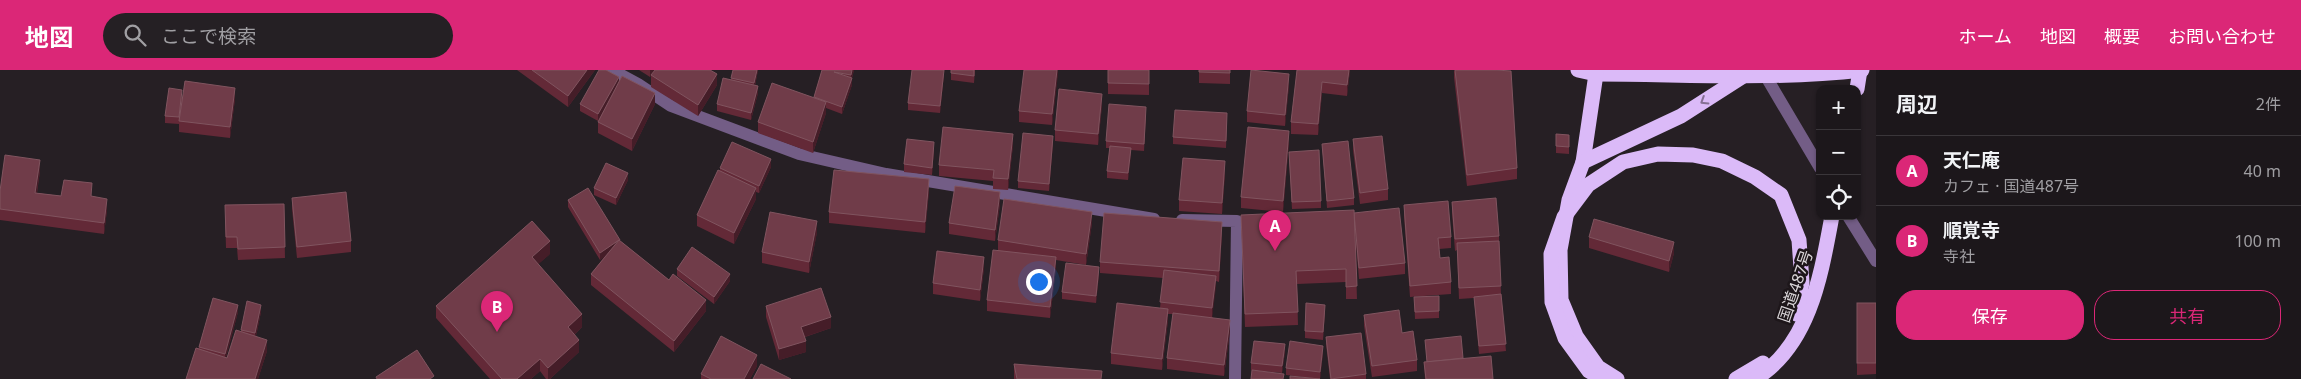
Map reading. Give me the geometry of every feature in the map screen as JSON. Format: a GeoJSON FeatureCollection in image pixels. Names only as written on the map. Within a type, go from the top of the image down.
{"type":"FeatureCollection","features":[{"type":"Feature","properties":{"kind":"highway"},"geometry":{"type":"LineString","coordinates":[[1578,70],[1596,74],[1745,75],[1828,74],[1861,70],[1858,85]]}},
{"type":"Feature","properties":{"kind":"highway"},"geometry":{"type":"LineString","coordinates":[[1596,74],[1582,162],[1569,200],[1560,250],[1561,300],[1576,336],[1598,367],[1616,379]]}},
{"type":"Feature","properties":{"kind":"highway"},"geometry":{"type":"LineString","coordinates":[[1582,162],[1681,116],[1745,75]]}},
{"type":"Feature","properties":{"kind":"highway","name":"国道487号"},"geometry":{"type":"LineString","coordinates":[[1603,379],[1589,371],[1565,338],[1552,302],[1551,254],[1564,217],[1588,185],[1623,162],[1658,154],[1693,156],[1722,161],[1755,177],[1780,195],[1799,240],[1802,282],[1797,314],[1784,342],[1761,365],[1736,379]]}},
{"type":"Feature","properties":{"kind":"highway","name":"国道487号"},"geometry":{"type":"LineString","coordinates":[[1754,379],[1765,373],[1790,348],[1808,314],[1825,255],[1831,220]]}},
{"type":"Feature","properties":{"kind":"street"},"geometry":{"type":"LineString","coordinates":[[612,70],[638,84],[671,106],[799,154],[886,174],[1160,220],[1237,221],[1238,316],[1235,379]]}},
{"type":"Feature","properties":{"kind":"street"},"geometry":{"type":"LineString","coordinates":[[1765,75],[1816,161]]}},
{"type":"Feature","properties":{"kind":"street"},"geometry":{"type":"LineString","coordinates":[[1850,220],[1876,261]]}},
{"type":"Feature","properties":{"kind":"building"},"geometry":{"type":"Polygon","coordinates":[[[532,70],[587,70],[568,96],[532,70]]]}},
{"type":"Feature","properties":{"kind":"building"},"geometry":{"type":"Polygon","coordinates":[[[599,70],[606,70],[619,77],[598,114],[580,104],[599,70]]]}},
{"type":"Feature","properties":{"kind":"building"},"geometry":{"type":"Polygon","coordinates":[[[655,70],[710,70],[717,74],[698,105],[651,75],[655,70]]]}},
{"type":"Feature","properties":{"kind":"building"},"geometry":{"type":"Polygon","coordinates":[[[733,70],[757,70],[754,83],[731,78],[733,70]]]}},
{"type":"Feature","properties":{"kind":"building"},"geometry":{"type":"Polygon","coordinates":[[[822,70],[852,70],[851,75],[834,72],[852,78],[842,107],[814,97],[822,70]]]}},
{"type":"Feature","properties":{"kind":"building"},"geometry":{"type":"Polygon","coordinates":[[[912,70],[944,70],[940,106],[908,103],[912,70]]]}},
{"type":"Feature","properties":{"kind":"building"},"geometry":{"type":"Polygon","coordinates":[[[951,70],[974,70],[974,76],[951,73],[951,70]]]}},
{"type":"Feature","properties":{"kind":"building"},"geometry":{"type":"Polygon","coordinates":[[[1024,70],[1057,70],[1052,114],[1019,111],[1024,70]]]}},
{"type":"Feature","properties":{"kind":"building"},"geometry":{"type":"Polygon","coordinates":[[[1108,70],[1149,70],[1149,84],[1108,83],[1108,70]]]}},
{"type":"Feature","properties":{"kind":"building"},"geometry":{"type":"Polygon","coordinates":[[[1199,70],[1230,70],[1230,73],[1199,72],[1199,70]]]}},
{"type":"Feature","properties":{"kind":"building"},"geometry":{"type":"Polygon","coordinates":[[[1251,70],[1289,74],[1285,115],[1247,111],[1251,70]]]}},
{"type":"Feature","properties":{"kind":"building"},"geometry":{"type":"Polygon","coordinates":[[[1297,70],[1349,70],[1347,85],[1322,82],[1318,124],[1291,122],[1297,70]]]}},
{"type":"Feature","properties":{"kind":"building"},"geometry":{"type":"Polygon","coordinates":[[[1455,70],[1511,71],[1517,168],[1467,175],[1455,70]]]}},
{"type":"Feature","properties":{"kind":"building"},"geometry":{"type":"Polygon","coordinates":[[[622,76],[655,93],[632,139],[598,122],[622,76]]]}},
{"type":"Feature","properties":{"kind":"building"},"geometry":{"type":"Polygon","coordinates":[[[723,78],[758,86],[751,113],[717,104],[723,78]]]}},
{"type":"Feature","properties":{"kind":"building"},"geometry":{"type":"Polygon","coordinates":[[[185,81],[235,88],[230,127],[179,121],[185,81]]]}},
{"type":"Feature","properties":{"kind":"building"},"geometry":{"type":"Polygon","coordinates":[[[772,83],[826,102],[813,142],[758,122],[772,83]]]}},
{"type":"Feature","properties":{"kind":"building"},"geometry":{"type":"Polygon","coordinates":[[[169,88],[182,90],[179,117],[165,116],[169,88]]]}},
{"type":"Feature","properties":{"kind":"building"},"geometry":{"type":"Polygon","coordinates":[[[1059,89],[1102,94],[1098,134],[1055,130],[1059,89]]]}},
{"type":"Feature","properties":{"kind":"building"},"geometry":{"type":"Polygon","coordinates":[[[1109,104],[1146,107],[1144,144],[1106,141],[1109,104]]]}},
{"type":"Feature","properties":{"kind":"building"},"geometry":{"type":"Polygon","coordinates":[[[1175,110],[1227,113],[1226,141],[1173,137],[1175,110]]]}},
{"type":"Feature","properties":{"kind":"building"},"geometry":{"type":"Polygon","coordinates":[[[943,127],[1013,134],[1008,179],[993,178],[994,170],[939,165],[943,127]]]}},
{"type":"Feature","properties":{"kind":"building"},"geometry":{"type":"Polygon","coordinates":[[[1248,127],[1289,131],[1283,201],[1241,197],[1248,127]]]}},
{"type":"Feature","properties":{"kind":"building"},"geometry":{"type":"Polygon","coordinates":[[[1023,133],[1053,136],[1049,184],[1018,181],[1023,133]]]}},
{"type":"Feature","properties":{"kind":"building"},"geometry":{"type":"Polygon","coordinates":[[[1556,134],[1569,135],[1569,147],[1556,146],[1556,134]]]}},
{"type":"Feature","properties":{"kind":"building"},"geometry":{"type":"Polygon","coordinates":[[[1382,136],[1388,189],[1360,193],[1353,139],[1382,136]]]}},
{"type":"Feature","properties":{"kind":"building"},"geometry":{"type":"Polygon","coordinates":[[[907,139],[934,142],[932,168],[904,164],[907,139]]]}},
{"type":"Feature","properties":{"kind":"building"},"geometry":{"type":"Polygon","coordinates":[[[1348,141],[1354,198],[1327,201],[1322,144],[1348,141]]]}},
{"type":"Feature","properties":{"kind":"building"},"geometry":{"type":"Polygon","coordinates":[[[732,142],[771,159],[759,186],[720,168],[732,142]]]}},
{"type":"Feature","properties":{"kind":"building"},"geometry":{"type":"Polygon","coordinates":[[[1110,146],[1131,148],[1128,173],[1107,171],[1110,146]]]}},
{"type":"Feature","properties":{"kind":"building"},"geometry":{"type":"Polygon","coordinates":[[[1319,150],[1321,201],[1292,202],[1289,152],[1319,150]]]}},
{"type":"Feature","properties":{"kind":"building"},"geometry":{"type":"Polygon","coordinates":[[[5,155],[40,160],[35,193],[61,196],[64,180],[92,183],[91,196],[107,199],[104,223],[0,209],[0,191],[5,155]]]}},
{"type":"Feature","properties":{"kind":"building"},"geometry":{"type":"Polygon","coordinates":[[[1183,158],[1225,161],[1222,203],[1179,200],[1183,158]]]}},
{"type":"Feature","properties":{"kind":"building"},"geometry":{"type":"Polygon","coordinates":[[[606,163],[628,173],[616,198],[594,188],[606,163]]]}},
{"type":"Feature","properties":{"kind":"building"},"geometry":{"type":"Polygon","coordinates":[[[718,170],[756,188],[734,233],[697,215],[718,170]]]}},
{"type":"Feature","properties":{"kind":"building"},"geometry":{"type":"Polygon","coordinates":[[[834,170],[929,179],[925,222],[829,212],[834,170]]]}},
{"type":"Feature","properties":{"kind":"building"},"geometry":{"type":"Polygon","coordinates":[[[955,186],[1000,192],[995,230],[949,223],[955,186]]]}},
{"type":"Feature","properties":{"kind":"building"},"geometry":{"type":"Polygon","coordinates":[[[588,188],[620,240],[600,253],[568,200],[588,188]]]}},
{"type":"Feature","properties":{"kind":"building"},"geometry":{"type":"Polygon","coordinates":[[[346,192],[351,241],[297,247],[292,198],[346,192]]]}},
{"type":"Feature","properties":{"kind":"building"},"geometry":{"type":"Polygon","coordinates":[[[1496,198],[1499,236],[1455,239],[1452,202],[1496,198]]]}},
{"type":"Feature","properties":{"kind":"building"},"geometry":{"type":"Polygon","coordinates":[[[1004,199],[1092,212],[1086,254],[998,240],[1004,199]]]}},
{"type":"Feature","properties":{"kind":"building"},"geometry":{"type":"Polygon","coordinates":[[[1448,201],[1451,237],[1438,238],[1440,258],[1449,257],[1451,282],[1410,286],[1404,205],[1448,201]]]}},
{"type":"Feature","properties":{"kind":"building"},"geometry":{"type":"Polygon","coordinates":[[[284,204],[285,247],[238,249],[237,237],[226,237],[225,205],[284,204]]]}},
{"type":"Feature","properties":{"kind":"building"},"geometry":{"type":"Polygon","coordinates":[[[1399,208],[1405,263],[1359,268],[1354,213],[1399,208]]]}},
{"type":"Feature","properties":{"kind":"building"},"geometry":{"type":"Polygon","coordinates":[[[1354,210],[1357,286],[1346,287],[1346,269],[1296,271],[1298,312],[1245,314],[1241,215],[1354,210]]]}},
{"type":"Feature","properties":{"kind":"building"},"geometry":{"type":"Polygon","coordinates":[[[770,212],[817,221],[809,262],[762,252],[770,212]]]}},
{"type":"Feature","properties":{"kind":"building"},"geometry":{"type":"Polygon","coordinates":[[[1104,213],[1222,222],[1219,271],[1100,262],[1104,213]]]}},
{"type":"Feature","properties":{"kind":"building"},"geometry":{"type":"Polygon","coordinates":[[[1594,219],[1674,242],[1669,261],[1589,237],[1594,219]]]}},
{"type":"Feature","properties":{"kind":"building"},"geometry":{"type":"Polygon","coordinates":[[[532,221],[550,241],[532,257],[582,314],[568,327],[579,340],[548,368],[540,359],[517,379],[502,379],[436,306],[532,221]]]}},
{"type":"Feature","properties":{"kind":"building"},"geometry":{"type":"Polygon","coordinates":[[[619,240],[669,280],[673,274],[706,300],[674,341],[591,274],[619,240]]]}},
{"type":"Feature","properties":{"kind":"building"},"geometry":{"type":"Polygon","coordinates":[[[1499,241],[1501,286],[1459,288],[1457,243],[1499,241]]]}},
{"type":"Feature","properties":{"kind":"building"},"geometry":{"type":"Polygon","coordinates":[[[692,247],[730,274],[714,297],[677,269],[692,247]]]}},
{"type":"Feature","properties":{"kind":"building"},"geometry":{"type":"Polygon","coordinates":[[[993,250],[1056,257],[1050,307],[987,300],[993,250]]]}},
{"type":"Feature","properties":{"kind":"building"},"geometry":{"type":"Polygon","coordinates":[[[937,251],[984,257],[980,290],[933,283],[937,251]]]}},
{"type":"Feature","properties":{"kind":"building"},"geometry":{"type":"Polygon","coordinates":[[[1066,263],[1099,267],[1096,296],[1062,292],[1066,263]]]}},
{"type":"Feature","properties":{"kind":"building"},"geometry":{"type":"Polygon","coordinates":[[[1164,270],[1216,276],[1212,308],[1160,302],[1164,270]]]}},
{"type":"Feature","properties":{"kind":"building"},"geometry":{"type":"Polygon","coordinates":[[[821,288],[831,317],[801,327],[806,341],[779,349],[766,306],[821,288]]]}},
{"type":"Feature","properties":{"kind":"building"},"geometry":{"type":"Polygon","coordinates":[[[1501,294],[1506,344],[1479,346],[1474,297],[1501,294]]]}},
{"type":"Feature","properties":{"kind":"building"},"geometry":{"type":"Polygon","coordinates":[[[1439,296],[1439,311],[1415,312],[1414,297],[1439,296]]]}},
{"type":"Feature","properties":{"kind":"building"},"geometry":{"type":"Polygon","coordinates":[[[213,298],[238,305],[225,354],[199,347],[213,298]]]}},
{"type":"Feature","properties":{"kind":"building"},"geometry":{"type":"Polygon","coordinates":[[[247,301],[261,305],[255,333],[241,330],[247,301]]]}},
{"type":"Feature","properties":{"kind":"building"},"geometry":{"type":"Polygon","coordinates":[[[1117,303],[1168,309],[1162,359],[1111,353],[1117,303]]]}},
{"type":"Feature","properties":{"kind":"building"},"geometry":{"type":"Polygon","coordinates":[[[1306,303],[1325,305],[1323,332],[1305,331],[1306,303]]]}},
{"type":"Feature","properties":{"kind":"building"},"geometry":{"type":"Polygon","coordinates":[[[1857,303],[1876,303],[1876,363],[1857,363],[1857,303]]]}},
{"type":"Feature","properties":{"kind":"building"},"geometry":{"type":"Polygon","coordinates":[[[1399,310],[1402,333],[1413,331],[1417,360],[1372,366],[1364,315],[1399,310]]]}},
{"type":"Feature","properties":{"kind":"building"},"geometry":{"type":"Polygon","coordinates":[[[1173,313],[1230,320],[1224,365],[1167,358],[1173,313]]]}},
{"type":"Feature","properties":{"kind":"building"},"geometry":{"type":"Polygon","coordinates":[[[236,330],[267,340],[255,379],[186,379],[196,348],[227,358],[236,330]]]}},
{"type":"Feature","properties":{"kind":"building"},"geometry":{"type":"Polygon","coordinates":[[[1361,333],[1366,374],[1331,379],[1326,337],[1361,333]]]}},
{"type":"Feature","properties":{"kind":"building"},"geometry":{"type":"Polygon","coordinates":[[[721,336],[757,355],[744,379],[711,379],[701,374],[721,336]]]}},
{"type":"Feature","properties":{"kind":"building"},"geometry":{"type":"Polygon","coordinates":[[[1461,336],[1463,358],[1427,362],[1425,340],[1461,336]]]}},
{"type":"Feature","properties":{"kind":"building"},"geometry":{"type":"Polygon","coordinates":[[[1254,341],[1285,344],[1282,366],[1251,363],[1254,341]]]}},
{"type":"Feature","properties":{"kind":"building"},"geometry":{"type":"Polygon","coordinates":[[[1290,341],[1323,346],[1320,372],[1286,368],[1290,341]]]}},
{"type":"Feature","properties":{"kind":"building"},"geometry":{"type":"Polygon","coordinates":[[[417,350],[434,376],[430,379],[377,379],[376,377],[417,350]]]}},
{"type":"Feature","properties":{"kind":"building"},"geometry":{"type":"Polygon","coordinates":[[[1491,356],[1493,379],[1426,379],[1424,362],[1491,356]]]}},
{"type":"Feature","properties":{"kind":"building"},"geometry":{"type":"Polygon","coordinates":[[[761,364],[791,379],[753,379],[761,364]]]}},
{"type":"Feature","properties":{"kind":"building"},"geometry":{"type":"Polygon","coordinates":[[[1014,364],[1102,371],[1101,379],[1017,379],[1014,364]]]}},
{"type":"Feature","properties":{"kind":"building"},"geometry":{"type":"Polygon","coordinates":[[[1252,370],[1284,374],[1283,379],[1251,379],[1252,370]]]}},
{"type":"Feature","properties":{"kind":"building"},"geometry":{"type":"Polygon","coordinates":[[[1290,376],[1320,379],[1290,379],[1290,376]]]}},
{"type":"Feature","properties":{"kind":"place","name":"天仁庵"},"geometry":{"type":"Point","coordinates":[1275,251]}},
{"type":"Feature","properties":{"kind":"place","name":"順覚寺"},"geometry":{"type":"Point","coordinates":[497,332]}}]}
